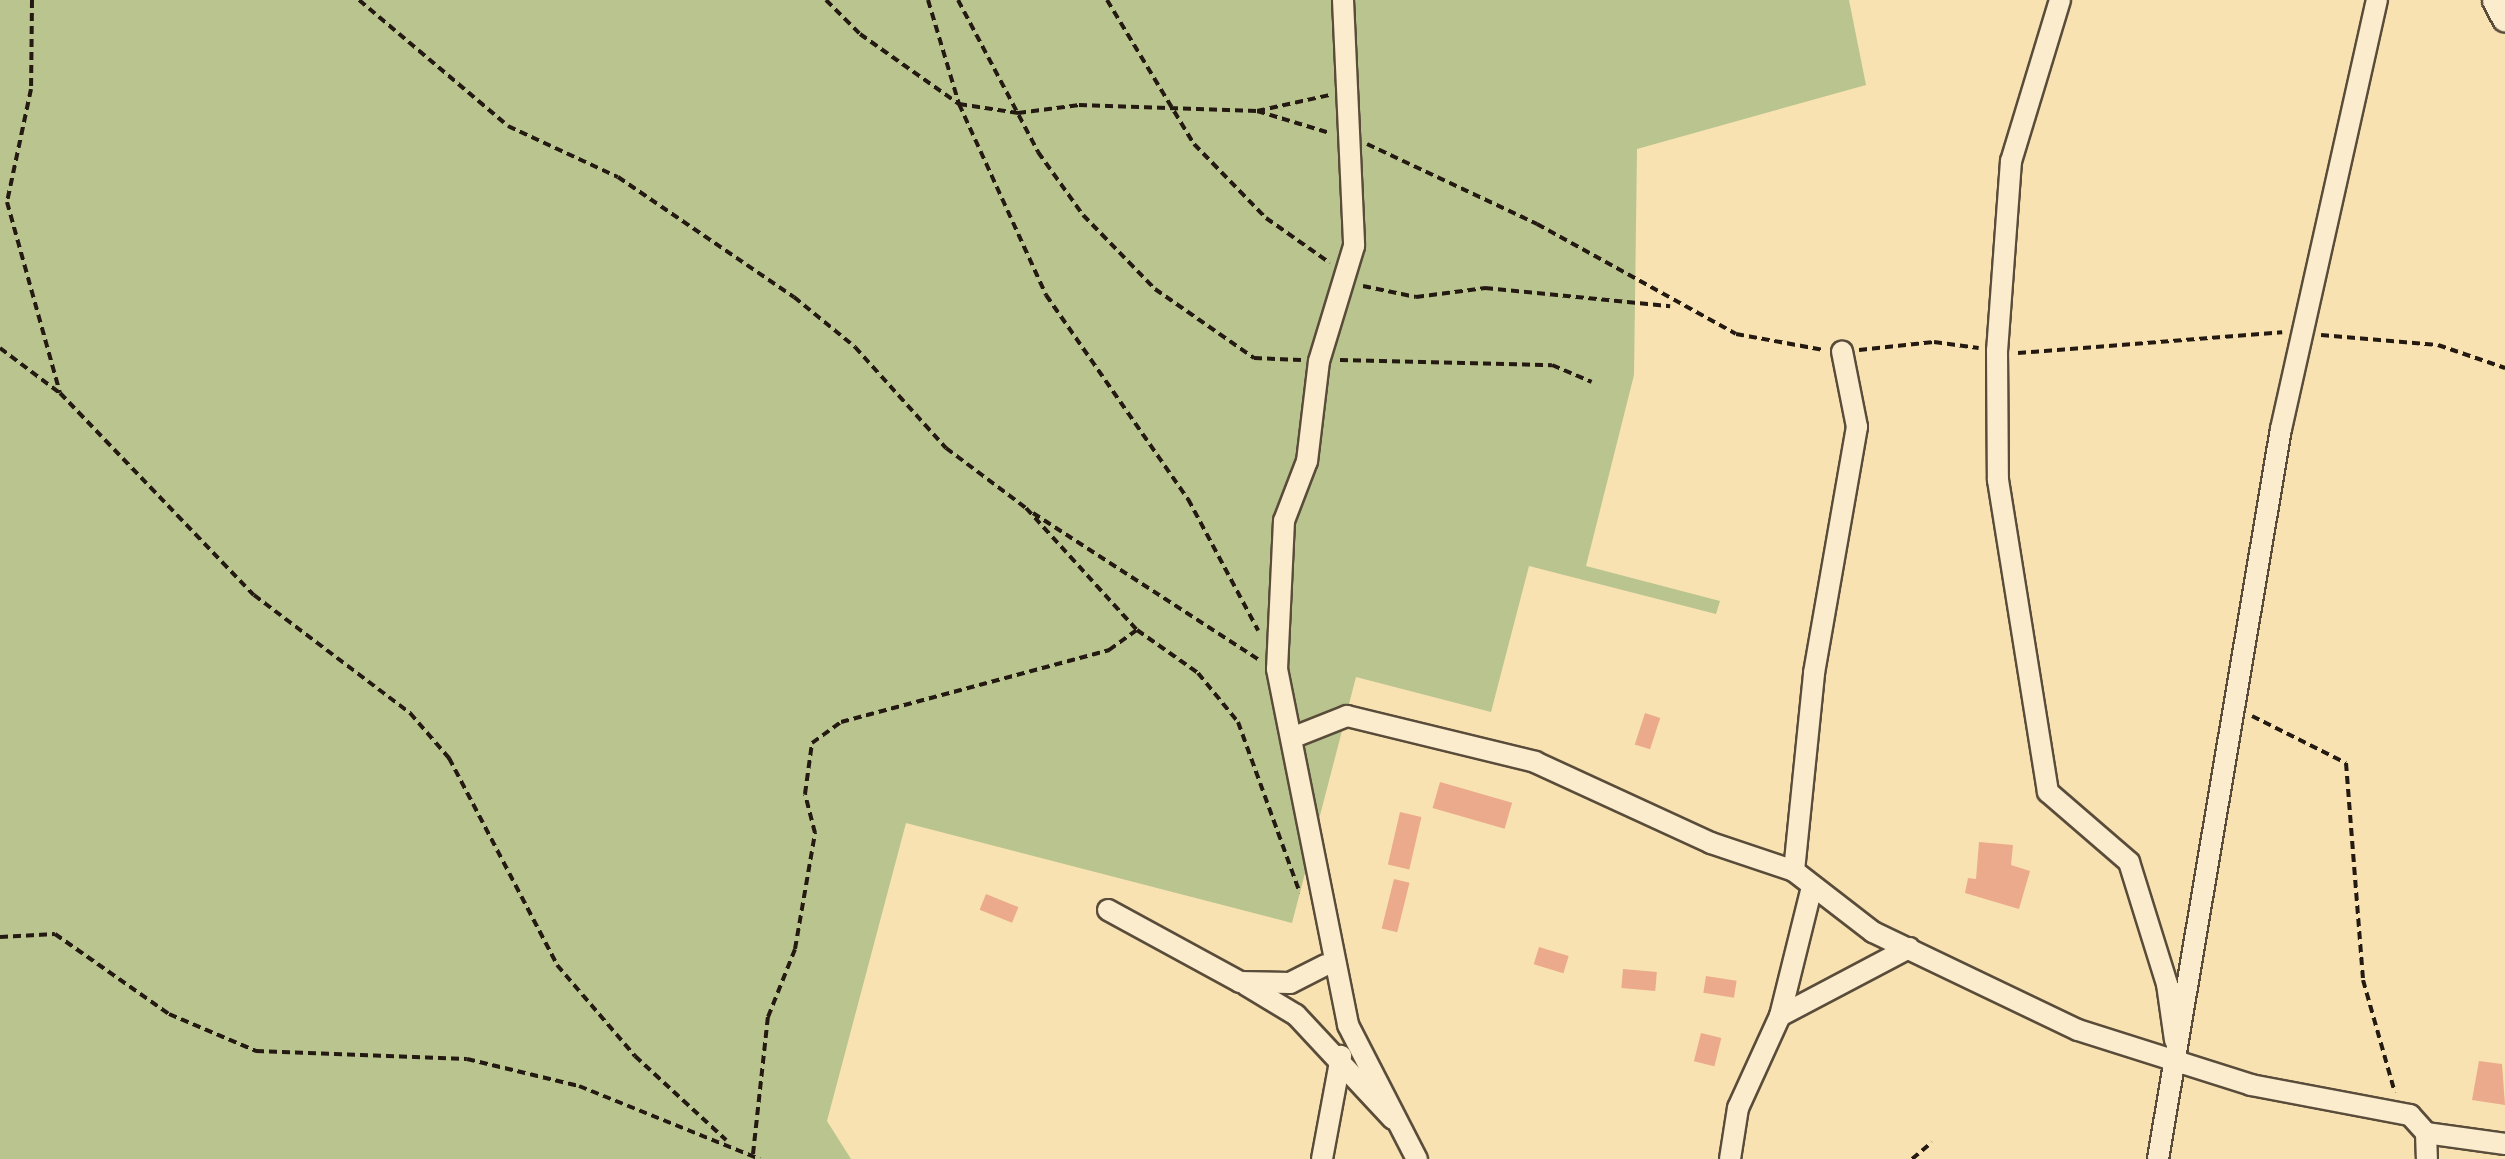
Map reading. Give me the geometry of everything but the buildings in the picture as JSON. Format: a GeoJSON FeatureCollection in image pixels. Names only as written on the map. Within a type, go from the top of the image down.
{"type":"FeatureCollection","features":[{"type":"Feature","properties":{"kind":"street"},"geometry":{"type":"LineString","coordinates":[[1343,0],[1354,246],[1319,360],[1307,461],[1284,521],[1277,669],[1294,737],[1348,1025],[1417,1159]]}},
{"type":"Feature","properties":{"kind":"street"},"geometry":{"type":"LineString","coordinates":[[2060,0],[2011,161],[1997,350],[1998,480],[2048,792],[2130,862],[2167,984],[2178,1062]]}},
{"type":"Feature","properties":{"kind":"street"},"geometry":{"type":"LineString","coordinates":[[2158,1159],[2239,710],[2300,334],[2377,0]]}},
{"type":"Feature","properties":{"kind":"street"},"geometry":{"type":"LineString","coordinates":[[2495,0],[2505,18]]}},
{"type":"Feature","properties":{"kind":"street"},"geometry":{"type":"LineString","coordinates":[[1794,870],[1814,673],[1857,426],[1842,351]]}},
{"type":"Feature","properties":{"kind":"street"},"geometry":{"type":"LineString","coordinates":[[1294,737],[1348,716],[1535,762],[1711,843],[1794,870],[1811,891],[1909,948],[2078,1030],[2250,1085],[2410,1115],[2426,1133],[2427,1159]]}},
{"type":"Feature","properties":{"kind":"street"},"geometry":{"type":"LineString","coordinates":[[1730,1159],[1738,1108],[1780,1016],[1811,891]]}},
{"type":"Feature","properties":{"kind":"street"},"geometry":{"type":"LineString","coordinates":[[1108,910],[1296,1015],[1399,1123]]}},
{"type":"Feature","properties":{"kind":"street"},"geometry":{"type":"LineString","coordinates":[[1780,1016],[1909,948]]}},
{"type":"Feature","properties":{"kind":"street"},"geometry":{"type":"LineString","coordinates":[[1240,982],[1290,984],[1325,965]]}},
{"type":"Feature","properties":{"kind":"street"},"geometry":{"type":"LineString","coordinates":[[1322,1159],[1348,1025]]}},
{"type":"Feature","properties":{"kind":"street"},"geometry":{"type":"LineString","coordinates":[[2426,1133],[2505,1144]]}},
{"type":"Feature","properties":{"kind":"path"},"geometry":{"type":"LineString","coordinates":[[32,0],[31,89],[6,202],[60,392]]}},
{"type":"Feature","properties":{"kind":"path"},"geometry":{"type":"LineString","coordinates":[[359,0],[508,126],[618,177],[828,322],[946,448],[1026,508],[1277,669]]}},
{"type":"Feature","properties":{"kind":"path"},"geometry":{"type":"LineString","coordinates":[[826,0],[860,34],[959,104],[1018,113],[1079,104],[1257,110],[1351,137],[1538,224],[1736,334],[1842,351],[1934,342],[2034,354],[2256,330],[2438,345],[2505,368]]}},
{"type":"Feature","properties":{"kind":"path"},"geometry":{"type":"LineString","coordinates":[[928,0],[959,104],[1046,296],[1188,499],[1260,638]]}},
{"type":"Feature","properties":{"kind":"path"},"geometry":{"type":"LineString","coordinates":[[958,0],[1018,113],[1083,215],[1155,289],[1254,358],[1552,365],[1592,382]]}},
{"type":"Feature","properties":{"kind":"path"},"geometry":{"type":"LineString","coordinates":[[1257,110],[1301,96],[1348,95]]}},
{"type":"Feature","properties":{"kind":"path"},"geometry":{"type":"LineString","coordinates":[[0,196],[6,202]]}},
{"type":"Feature","properties":{"kind":"path"},"geometry":{"type":"LineString","coordinates":[[0,348],[60,392],[254,595],[410,713],[449,758],[557,965],[635,1056],[726,1140],[755,1158],[768,1017],[795,949],[815,833],[805,794],[812,743],[841,722],[1109,650],[1137,630]]}},
{"type":"Feature","properties":{"kind":"path"},"geometry":{"type":"LineString","coordinates":[[1026,508],[1137,630],[1198,673],[1238,722],[1302,900]]}},
{"type":"Feature","properties":{"kind":"path"},"geometry":{"type":"LineString","coordinates":[[1263,649],[1277,669]]}},
{"type":"Feature","properties":{"kind":"path"},"geometry":{"type":"LineString","coordinates":[[2239,710],[2346,763],[2363,980],[2393,1090],[2410,1115]]}},
{"type":"Feature","properties":{"kind":"path"},"geometry":{"type":"LineString","coordinates":[[0,936],[55,934],[169,1014],[256,1051],[467,1058],[579,1086],[726,1140]]}},
{"type":"Feature","properties":{"kind":"path"},"geometry":{"type":"LineString","coordinates":[[1912,1159],[1932,1142]]}},
{"type":"Feature","properties":{"kind":"green space"},"geometry":{"type":"Polygon","coordinates":[[[0,0],[1849,0],[1866,85],[1637,149],[1634,375],[1586,566],[1720,601],[1716,614],[1529,566],[1491,712],[1356,677],[1292,923],[906,823],[827,1121],[851,1159],[0,1159],[0,0]]]}}]}
